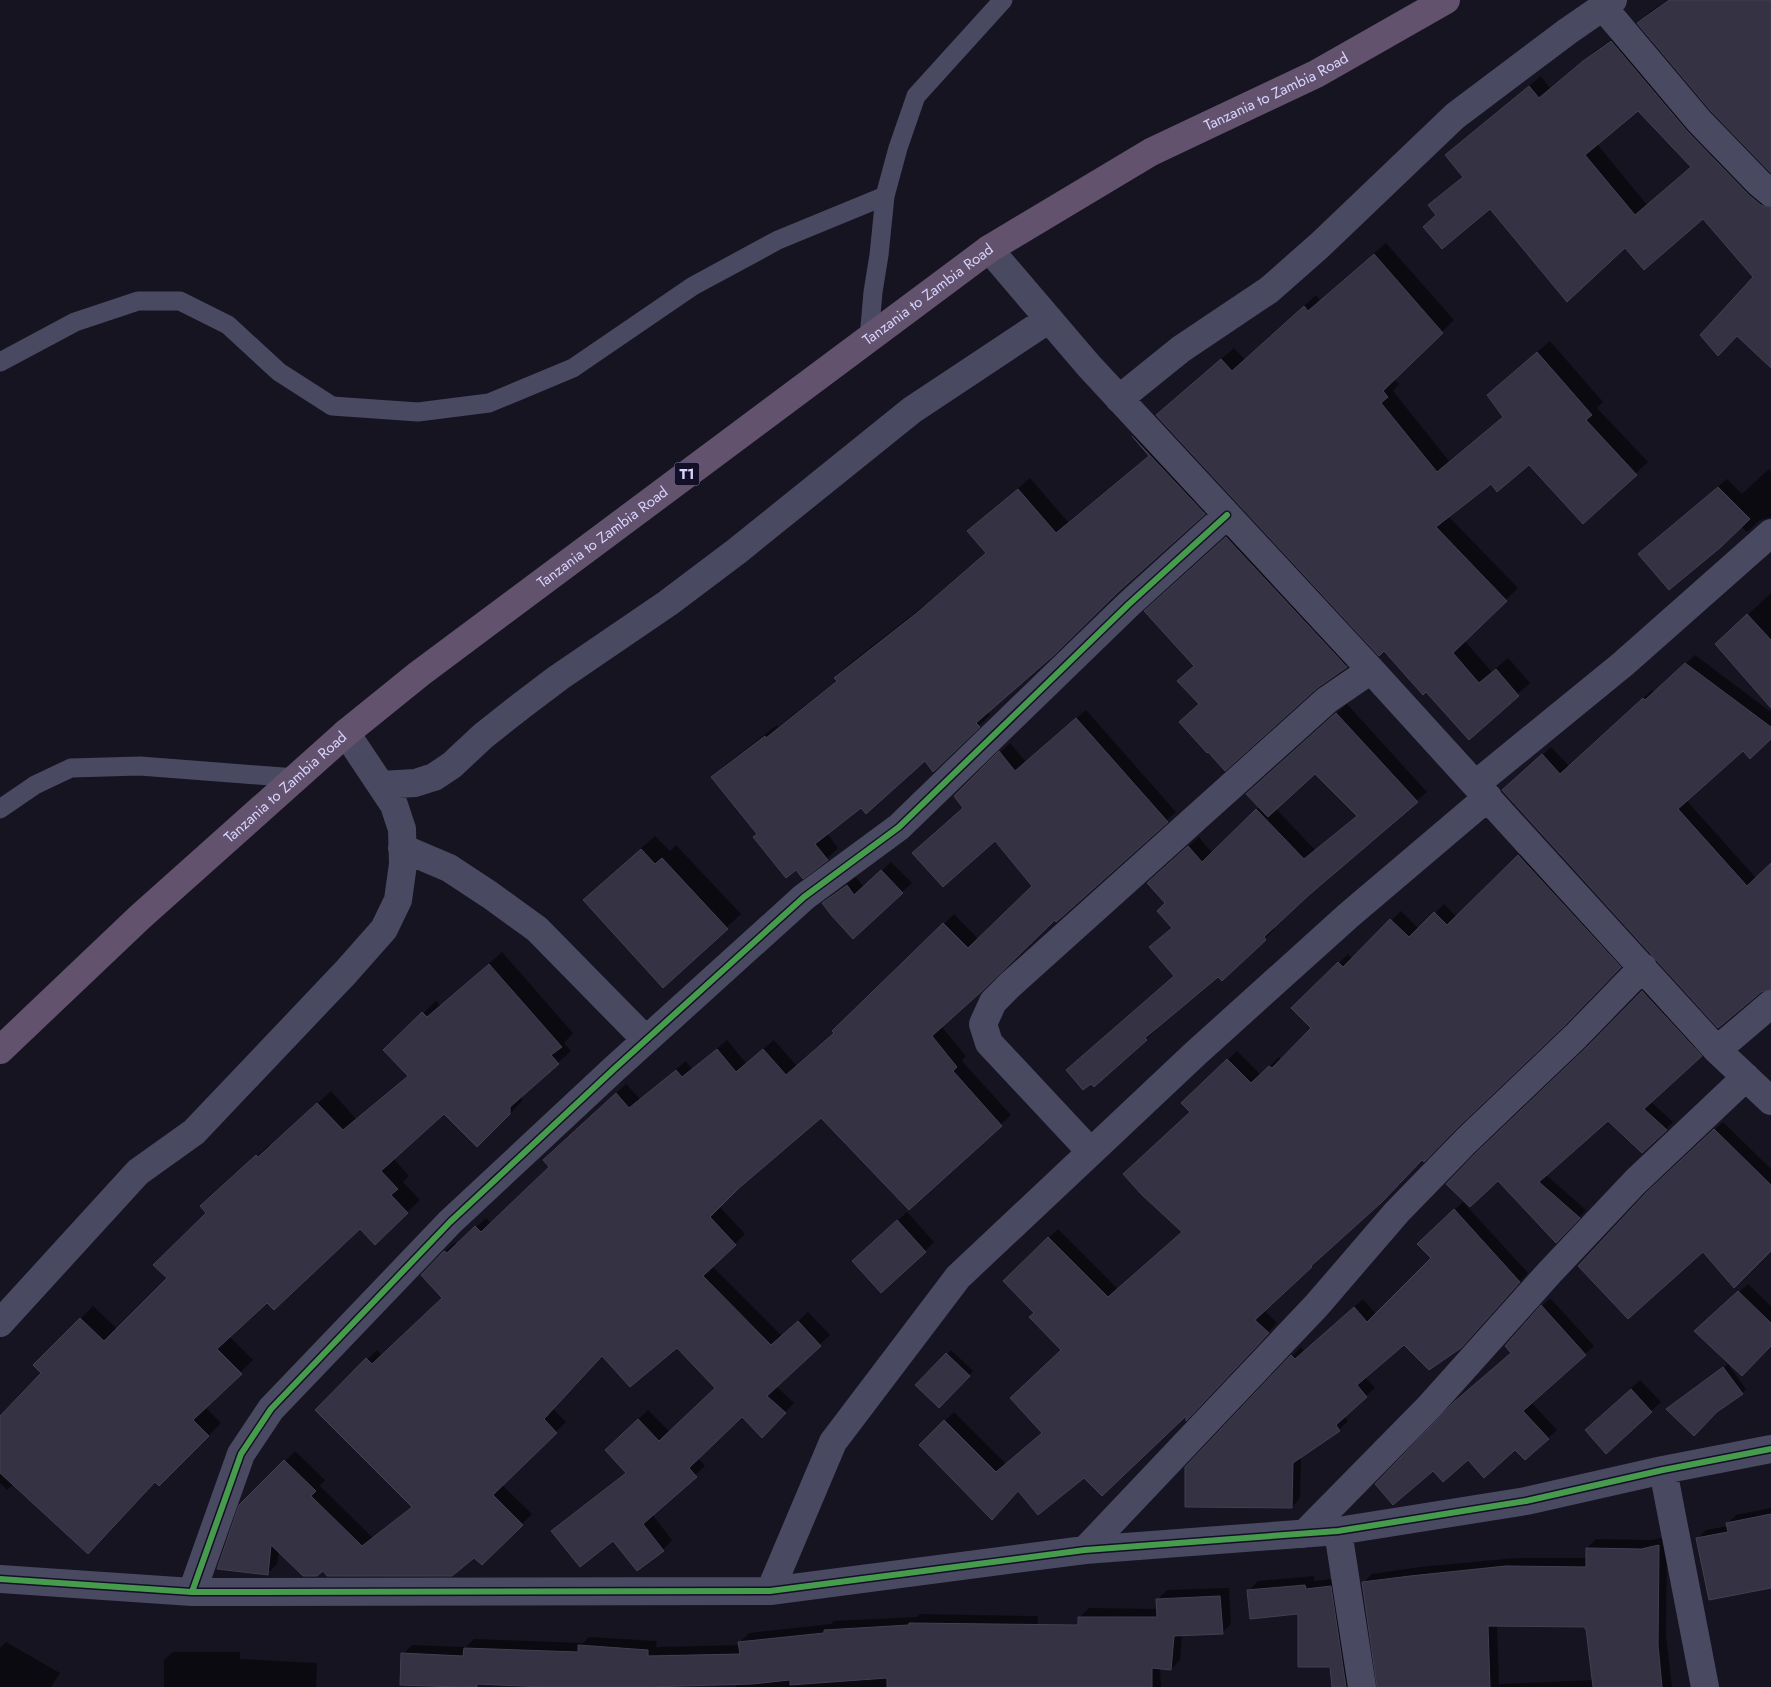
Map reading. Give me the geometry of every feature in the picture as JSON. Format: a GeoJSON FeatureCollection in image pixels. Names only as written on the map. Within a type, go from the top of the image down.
{"type":"FeatureCollection","features":[{"type":"Feature","properties":{"kind":"highway","name":"Tanzania to Zambia Road"},"geometry":{"type":"LineString","coordinates":[[0,1050],[140,917],[346,733],[419,674],[989,249],[1152,152],[1316,74],[1446,0]]}},
{"type":"Feature","properties":{"kind":"street"},"geometry":{"type":"LineString","coordinates":[[1119,399],[1181,348],[1269,290],[1320,245],[1455,116],[1568,30],[1608,3],[1699,121],[1759,183],[1771,192]]}},
{"type":"Feature","properties":{"kind":"street"},"geometry":{"type":"LineString","coordinates":[[989,249],[1119,399],[1371,670],[1717,1050],[1771,1100]]}},
{"type":"Feature","properties":{"kind":"street"},"geometry":{"type":"LineString","coordinates":[[381,785],[415,783],[434,777],[452,765],[484,736],[558,678],[668,603],[737,551],[912,410],[1049,319]]}},
{"type":"Feature","properties":{"kind":"street"},"geometry":{"type":"LineString","coordinates":[[192,1592],[241,1454],[271,1409],[450,1222],[646,1040],[804,897],[899,827],[1129,604],[1226,515]]}},
{"type":"Feature","properties":{"kind":"street"},"geometry":{"type":"LineString","coordinates":[[770,1591],[832,1442],[958,1277],[1090,1151],[1342,922],[1482,791],[1771,533]]}},
{"type":"Feature","properties":{"kind":"street"},"geometry":{"type":"LineString","coordinates":[[1090,1151],[989,1043],[982,1024],[993,1002],[1327,700],[1371,670]]}},
{"type":"Feature","properties":{"kind":"street"},"geometry":{"type":"LineString","coordinates":[[0,1323],[138,1172],[194,1132],[346,972],[384,929],[398,900],[403,864],[402,829],[394,805],[346,733]]}},
{"type":"Feature","properties":{"kind":"street"},"geometry":{"type":"LineString","coordinates":[[402,848],[449,868],[537,929],[646,1040]]}},
{"type":"Feature","properties":{"kind":"street"},"geometry":{"type":"LineString","coordinates":[[1085,1550],[1318,1304],[1397,1212],[1466,1141],[1569,1042],[1643,967]]}},
{"type":"Feature","properties":{"kind":"street"},"geometry":{"type":"LineString","coordinates":[[1717,1050],[1771,1004]]}},
{"type":"Feature","properties":{"kind":"street"},"geometry":{"type":"LineString","coordinates":[[1304,1534],[1429,1407],[1550,1272],[1635,1182],[1746,1077]]}},
{"type":"Feature","properties":{"kind":"street"},"geometry":{"type":"LineString","coordinates":[[0,1579],[192,1592],[770,1591],[1085,1550],[1338,1531],[1526,1501],[1663,1470],[1771,1449]]}},
{"type":"Feature","properties":{"kind":"street"},"geometry":{"type":"LineString","coordinates":[[1663,1470],[1706,1687]]}},
{"type":"Feature","properties":{"kind":"street"},"geometry":{"type":"LineString","coordinates":[[1338,1531],[1362,1687]]}},
{"type":"Feature","properties":{"kind":"lane"},"geometry":{"type":"LineString","coordinates":[[869,338],[885,196],[898,148],[916,96],[1003,0]]}},
{"type":"Feature","properties":{"kind":"lane"},"geometry":{"type":"LineString","coordinates":[[0,362],[75,322],[138,301],[180,301],[228,325],[279,372],[332,406],[418,412],[489,403],[573,368],[693,286],[778,240],[885,196]]}},
{"type":"Feature","properties":{"kind":"lane"},"geometry":{"type":"LineString","coordinates":[[0,809],[35,785],[72,768],[140,766],[296,778]]}},
{"type":"Feature","properties":{"kind":"building"},"geometry":{"type":"Polygon","coordinates":[[[1669,0],[1771,0],[1771,173],[1711,111],[1637,23],[1669,0]]]}},
{"type":"Feature","properties":{"kind":"building"},"geometry":{"type":"Polygon","coordinates":[[[1611,41],[1688,132],[1749,195],[1761,205],[1771,208],[1771,368],[1737,336],[1718,356],[1700,335],[1753,277],[1703,219],[1644,270],[1625,248],[1567,302],[1490,209],[1442,249],[1423,227],[1436,215],[1428,205],[1463,177],[1445,155],[1529,86],[1539,98],[1583,61],[1611,41]],[[1638,111],[1585,155],[1635,215],[1691,167],[1638,111]]]}},
{"type":"Feature","properties":{"kind":"building"},"geometry":{"type":"Polygon","coordinates":[[[1374,254],[1443,333],[1383,391],[1388,397],[1381,403],[1437,472],[1503,417],[1487,395],[1537,352],[1592,415],[1586,420],[1637,475],[1583,524],[1529,465],[1497,492],[1491,484],[1436,527],[1507,601],[1453,653],[1479,683],[1496,669],[1519,696],[1469,740],[1426,692],[1423,695],[1384,651],[1379,656],[1156,415],[1221,359],[1232,371],[1304,306],[1308,311],[1374,254]]]}},
{"type":"Feature","properties":{"kind":"building"},"geometry":{"type":"Polygon","coordinates":[[[1132,436],[1205,514],[1118,592],[1054,655],[976,723],[980,727],[933,772],[925,761],[866,814],[861,808],[815,844],[828,860],[803,879],[796,870],[786,878],[753,837],[757,834],[711,777],[765,736],[766,738],[837,681],[834,678],[918,612],[986,553],[967,531],[1018,489],[1056,533],[1149,456],[1132,436]]]}},
{"type":"Feature","properties":{"kind":"building"},"geometry":{"type":"Polygon","coordinates":[[[1718,487],[1750,519],[1721,547],[1669,590],[1638,554],[1718,487]]]}},
{"type":"Feature","properties":{"kind":"building"},"geometry":{"type":"Polygon","coordinates":[[[1226,537],[1347,667],[1317,688],[1225,771],[1179,722],[1199,704],[1177,681],[1194,666],[1144,611],[1226,537]]]}},
{"type":"Feature","properties":{"kind":"building"},"geometry":{"type":"Polygon","coordinates":[[[1747,614],[1771,640],[1771,708],[1715,644],[1747,614]]]}},
{"type":"Feature","properties":{"kind":"building"},"geometry":{"type":"Polygon","coordinates":[[[1685,663],[1771,727],[1771,739],[1750,759],[1743,751],[1678,809],[1747,886],[1771,863],[1771,989],[1761,992],[1718,1028],[1502,790],[1542,754],[1560,774],[1643,698],[1645,700],[1685,663]]]}},
{"type":"Feature","properties":{"kind":"building"},"geometry":{"type":"Polygon","coordinates":[[[1336,713],[1418,802],[1309,895],[1264,937],[1266,940],[1222,981],[1218,977],[1145,1038],[1147,1040],[1094,1087],[1091,1084],[1083,1090],[1066,1070],[1174,976],[1149,947],[1172,928],[1157,911],[1165,903],[1147,883],[1188,846],[1202,862],[1256,809],[1304,859],[1357,816],[1315,774],[1268,817],[1246,794],[1336,713]]]}},
{"type":"Feature","properties":{"kind":"building"},"geometry":{"type":"Polygon","coordinates":[[[1076,718],[1168,822],[1056,922],[1055,920],[982,991],[932,1036],[957,1067],[953,1071],[1002,1126],[909,1210],[821,1118],[738,1189],[710,1217],[736,1245],[703,1276],[771,1345],[798,1321],[821,1346],[767,1396],[786,1413],[762,1438],[742,1417],[689,1468],[697,1477],[643,1524],[664,1551],[637,1571],[613,1541],[580,1567],[551,1531],[626,1473],[605,1450],[638,1419],[659,1441],[715,1388],[677,1348],[630,1387],[602,1356],[544,1419],[557,1433],[493,1495],[523,1525],[482,1565],[474,1558],[452,1576],[327,1576],[323,1571],[317,1576],[303,1576],[271,1545],[268,1575],[217,1569],[239,1505],[284,1460],[316,1491],[311,1496],[362,1546],[412,1507],[315,1410],[366,1358],[372,1364],[442,1298],[421,1275],[444,1251],[447,1253],[475,1226],[481,1232],[549,1167],[543,1160],[616,1093],[629,1108],[676,1070],[682,1077],[717,1049],[736,1072],[763,1049],[786,1075],[834,1033],[832,1031],[943,923],[968,948],[1032,886],[995,841],[943,887],[912,853],[963,808],[954,796],[999,751],[1015,771],[1076,718]]]}},
{"type":"Feature","properties":{"kind":"building"},"geometry":{"type":"Polygon","coordinates":[[[641,849],[655,864],[662,858],[728,929],[663,988],[583,900],[641,849]]]}},
{"type":"Feature","properties":{"kind":"building"},"geometry":{"type":"Polygon","coordinates":[[[1518,855],[1621,967],[1565,1025],[1424,1162],[1422,1160],[1382,1202],[1255,1320],[1269,1333],[1186,1421],[1186,1416],[1102,1496],[1084,1478],[1038,1515],[1018,1491],[992,1520],[919,1445],[944,1420],[996,1472],[1042,1433],[1010,1398],[1061,1350],[1029,1317],[1034,1313],[1003,1281],[1048,1237],[1108,1297],[1182,1232],[1142,1195],[1123,1174],[1190,1112],[1181,1103],[1227,1059],[1251,1083],[1269,1066],[1272,1068],[1311,1028],[1291,1008],[1338,962],[1343,967],[1390,919],[1409,937],[1434,912],[1447,925],[1518,855]]]}},
{"type":"Feature","properties":{"kind":"building"},"geometry":{"type":"Polygon","coordinates":[[[881,870],[903,893],[853,939],[822,903],[847,885],[854,895],[881,870]]]}},
{"type":"Feature","properties":{"kind":"building"},"geometry":{"type":"Polygon","coordinates":[[[489,964],[562,1047],[551,1055],[559,1064],[510,1107],[510,1114],[477,1147],[444,1114],[381,1171],[398,1189],[391,1195],[408,1213],[375,1245],[360,1229],[274,1310],[267,1303],[217,1349],[242,1374],[193,1420],[209,1436],[159,1486],[155,1482],[88,1554],[0,1473],[0,1416],[41,1373],[33,1365],[80,1318],[104,1341],[167,1278],[153,1265],[206,1213],[200,1206],[256,1155],[258,1157],[317,1103],[343,1130],[408,1076],[383,1050],[422,1012],[427,1017],[489,964]]]}},
{"type":"Feature","properties":{"kind":"building"},"geometry":{"type":"Polygon","coordinates":[[[1642,991],[1702,1056],[1644,1109],[1667,1130],[1642,1153],[1608,1121],[1539,1182],[1580,1218],[1556,1243],[1498,1181],[1470,1207],[1446,1184],[1642,991]]]}},
{"type":"Feature","properties":{"kind":"building"},"geometry":{"type":"Polygon","coordinates":[[[1714,1129],[1771,1185],[1771,1251],[1734,1288],[1703,1252],[1628,1319],[1578,1266],[1646,1193],[1714,1129]]]}},
{"type":"Feature","properties":{"kind":"building"},"geometry":{"type":"Polygon","coordinates":[[[1454,1209],[1520,1282],[1461,1348],[1429,1370],[1404,1345],[1357,1385],[1367,1397],[1336,1425],[1340,1431],[1293,1463],[1292,1508],[1185,1507],[1185,1467],[1291,1355],[1295,1359],[1354,1307],[1367,1322],[1431,1258],[1417,1244],[1454,1209]]]}},
{"type":"Feature","properties":{"kind":"building"},"geometry":{"type":"Polygon","coordinates":[[[897,1220],[926,1252],[881,1293],[852,1261],[897,1220]]]}},
{"type":"Feature","properties":{"kind":"building"},"geometry":{"type":"Polygon","coordinates":[[[1738,1291],[1771,1323],[1771,1346],[1742,1376],[1694,1331],[1738,1291]]]}},
{"type":"Feature","properties":{"kind":"building"},"geometry":{"type":"Polygon","coordinates":[[[1541,1305],[1586,1355],[1523,1411],[1549,1439],[1525,1460],[1515,1450],[1484,1478],[1468,1460],[1443,1482],[1433,1471],[1393,1505],[1375,1484],[1454,1402],[1511,1353],[1505,1346],[1541,1305]]]}},
{"type":"Feature","properties":{"kind":"building"},"geometry":{"type":"Polygon","coordinates":[[[946,1353],[970,1376],[939,1408],[915,1385],[946,1353]]]}},
{"type":"Feature","properties":{"kind":"building"},"geometry":{"type":"Polygon","coordinates":[[[1723,1367],[1743,1394],[1717,1412],[1694,1436],[1666,1409],[1723,1367]]]}},
{"type":"Feature","properties":{"kind":"building"},"geometry":{"type":"Polygon","coordinates":[[[1631,1389],[1652,1412],[1606,1454],[1585,1430],[1631,1389]]]}},
{"type":"Feature","properties":{"kind":"building"},"geometry":{"type":"Polygon","coordinates":[[[1771,1514],[1771,1588],[1709,1600],[1696,1538],[1728,1532],[1726,1523],[1771,1514]]]}},
{"type":"Feature","properties":{"kind":"building"},"geometry":{"type":"Polygon","coordinates":[[[1659,1545],[1658,1645],[1662,1687],[1593,1687],[1585,1627],[1488,1626],[1490,1687],[1377,1687],[1362,1582],[1506,1566],[1586,1567],[1586,1548],[1641,1549],[1659,1545]]]}},
{"type":"Feature","properties":{"kind":"building"},"geometry":{"type":"Polygon","coordinates":[[[1305,1585],[1306,1589],[1331,1586],[1346,1687],[1332,1687],[1330,1667],[1298,1667],[1298,1614],[1250,1619],[1247,1590],[1305,1585]]]}},
{"type":"Feature","properties":{"kind":"building"},"geometry":{"type":"Polygon","coordinates":[[[1220,1596],[1223,1634],[1174,1636],[1171,1670],[1152,1668],[1152,1687],[887,1687],[887,1678],[790,1685],[790,1680],[752,1684],[646,1687],[545,1687],[477,1684],[477,1687],[400,1685],[401,1653],[463,1656],[464,1648],[578,1652],[578,1645],[648,1650],[648,1656],[740,1654],[738,1642],[824,1633],[824,1630],[909,1625],[909,1623],[1078,1625],[1078,1617],[1157,1617],[1156,1599],[1220,1596]]]}},
{"type":"Feature","properties":{"kind":"cycle path"},"geometry":{"type":"LineString","coordinates":[[192,1592],[241,1454],[271,1409],[450,1222],[614,1069],[804,897],[899,827],[1129,604],[1227,515]]}},
{"type":"Feature","properties":{"kind":"cycle path"},"geometry":{"type":"LineString","coordinates":[[0,1579],[192,1592],[770,1591],[1085,1550],[1338,1531],[1526,1501],[1663,1470],[1771,1449]]}}]}
